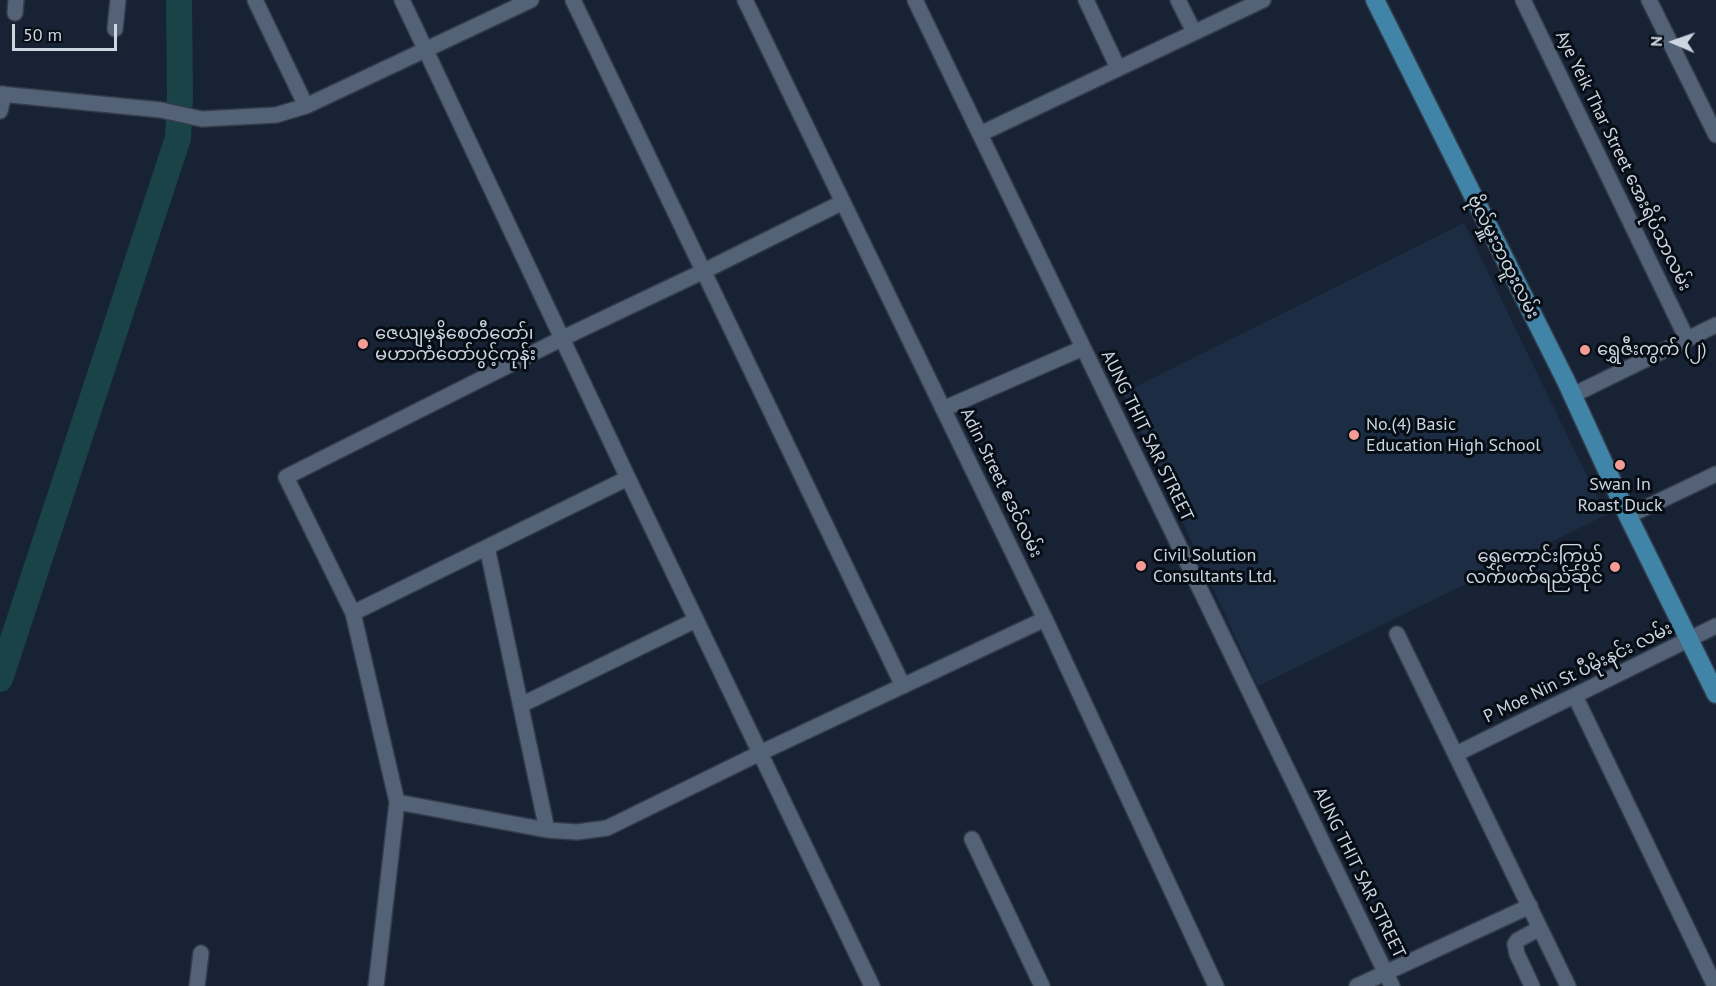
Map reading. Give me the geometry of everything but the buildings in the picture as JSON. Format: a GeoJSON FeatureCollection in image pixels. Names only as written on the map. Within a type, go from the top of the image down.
{"type":"FeatureCollection","features":[{"type":"Feature","properties":{"kind":"main road","name":"ဗိုလ်မှူးဘထူးလမ်း"},"geometry":{"type":"LineString","coordinates":[[1375,0],[1573,394],[1628,516],[1716,694]]}},
{"type":"Feature","properties":{"kind":"street"},"geometry":{"type":"LineString","coordinates":[[115,29],[118,0]]}},
{"type":"Feature","properties":{"kind":"street"},"geometry":{"type":"LineString","coordinates":[[255,0],[306,106]]}},
{"type":"Feature","properties":{"kind":"street"},"geometry":{"type":"LineString","coordinates":[[402,0],[872,986]]}},
{"type":"Feature","properties":{"kind":"street"},"geometry":{"type":"LineString","coordinates":[[0,111],[2,94],[161,110],[201,119],[276,115],[306,106],[531,0]]}},
{"type":"Feature","properties":{"kind":"street"},"geometry":{"type":"LineString","coordinates":[[573,0],[903,686]]}},
{"type":"Feature","properties":{"kind":"street","name":"Adin Street ဧဒင်လမ်း"},"geometry":{"type":"LineString","coordinates":[[745,0],[1045,619],[1216,986]]}},
{"type":"Feature","properties":{"kind":"street","name":"AUNG THIT SAR STREET"},"geometry":{"type":"LineString","coordinates":[[915,0],[1389,979]]}},
{"type":"Feature","properties":{"kind":"street"},"geometry":{"type":"LineString","coordinates":[[1086,0],[1118,68]]}},
{"type":"Feature","properties":{"kind":"street"},"geometry":{"type":"LineString","coordinates":[[1178,0],[1194,32]]}},
{"type":"Feature","properties":{"kind":"street"},"geometry":{"type":"LineString","coordinates":[[980,134],[1263,0]]}},
{"type":"Feature","properties":{"kind":"street","name":"Aye Yeik Thar Street အေးရိပ်သာလမ်း"},"geometry":{"type":"LineString","coordinates":[[1523,0],[1687,339]]}},
{"type":"Feature","properties":{"kind":"street"},"geometry":{"type":"LineString","coordinates":[[1649,0],[1716,135]]}},
{"type":"Feature","properties":{"kind":"street"},"geometry":{"type":"LineString","coordinates":[[376,986],[397,802],[353,613],[286,477],[563,338],[843,202]]}},
{"type":"Feature","properties":{"kind":"street"},"geometry":{"type":"LineString","coordinates":[[1573,394],[1716,326]]}},
{"type":"Feature","properties":{"kind":"street"},"geometry":{"type":"LineString","coordinates":[[943,409],[1083,348]]}},
{"type":"Feature","properties":{"kind":"street"},"geometry":{"type":"LineString","coordinates":[[1628,516],[1716,474]]}},
{"type":"Feature","properties":{"kind":"street"},"geometry":{"type":"LineString","coordinates":[[353,613],[628,478]]}},
{"type":"Feature","properties":{"kind":"street"},"geometry":{"type":"LineString","coordinates":[[487,547],[547,830]]}},
{"type":"Feature","properties":{"kind":"street"},"geometry":{"type":"LineString","coordinates":[[397,802],[547,830],[577,832],[607,828],[1045,619]]}},
{"type":"Feature","properties":{"kind":"street"},"geometry":{"type":"LineString","coordinates":[[521,705],[696,620]]}},
{"type":"Feature","properties":{"kind":"street","name":"P Moe Nin St ပီမိုးနင်း လမ်း"},"geometry":{"type":"LineString","coordinates":[[1456,754],[1716,626]]}},
{"type":"Feature","properties":{"kind":"street"},"geometry":{"type":"LineString","coordinates":[[1397,634],[1568,986]]}},
{"type":"Feature","properties":{"kind":"street"},"geometry":{"type":"LineString","coordinates":[[1575,696],[1715,986]]}},
{"type":"Feature","properties":{"kind":"street"},"geometry":{"type":"LineString","coordinates":[[972,838],[1042,986]]}},
{"type":"Feature","properties":{"kind":"street"},"geometry":{"type":"LineString","coordinates":[[1357,986],[1389,979],[1530,906]]}},
{"type":"Feature","properties":{"kind":"street"},"geometry":{"type":"LineString","coordinates":[[1532,986],[1517,954],[1515,944],[1540,928]]}},
{"type":"Feature","properties":{"kind":"street"},"geometry":{"type":"LineString","coordinates":[[197,986],[201,952]]}},
{"type":"Feature","properties":{"kind":"shaded area","name":"No.(4) Basic Education High School"},"geometry":{"type":"Polygon","coordinates":[[[1464,223],[1606,515],[1258,686],[1123,393],[1464,223]]]}},
{"type":"Feature","properties":{"kind":"waterway"},"geometry":{"type":"LineString","coordinates":[[0,679],[178,138],[179,0]]}},
{"type":"Feature","properties":{"kind":"place","name":"ဇေယျမုနိစေတီတော်၊ မဟာကံတော်ပွင့်ကုန်း"},"geometry":{"type":"Point","coordinates":[363,344]}},
{"type":"Feature","properties":{"kind":"place","name":"ရွှေဇီးကွက် (၂)"},"geometry":{"type":"Point","coordinates":[1585,350]}},
{"type":"Feature","properties":{"kind":"place","name":"No.(4) Basic Education High School"},"geometry":{"type":"Point","coordinates":[1354,435]}},
{"type":"Feature","properties":{"kind":"place","name":"Swan In Roast Duck"},"geometry":{"type":"Point","coordinates":[1620,465]}},
{"type":"Feature","properties":{"kind":"place","name":"Civil Solution Consultants Ltd."},"geometry":{"type":"Point","coordinates":[1141,566]}},
{"type":"Feature","properties":{"kind":"place","name":"ရွှေကောင်းကြွယ် လက်ဖက်ရည်ဆိုင်"},"geometry":{"type":"Point","coordinates":[1615,567]}}]}
